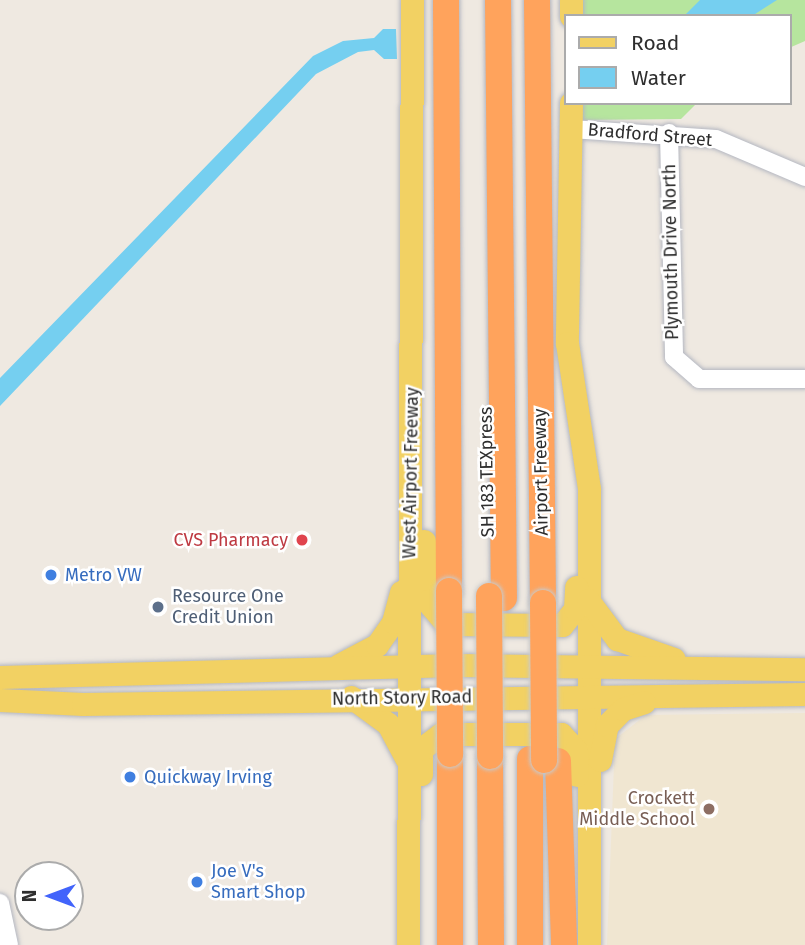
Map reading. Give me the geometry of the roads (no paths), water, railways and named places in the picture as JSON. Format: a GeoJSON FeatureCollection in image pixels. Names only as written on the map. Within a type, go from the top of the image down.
{"type":"FeatureCollection","features":[{"type":"Feature","properties":{"kind":"highway"},"geometry":{"type":"LineString","coordinates":[[446,0],[450,945]]}},
{"type":"Feature","properties":{"kind":"highway","name":"SH 183 TEXpress"},"geometry":{"type":"LineString","coordinates":[[484,0],[496,597],[525,758],[504,945]]}},
{"type":"Feature","properties":{"kind":"highway","name":"SH 183 TEXpress"},"geometry":{"type":"LineString","coordinates":[[496,597],[499,0]]}},
{"type":"Feature","properties":{"kind":"highway","name":"Airport Freeway"},"geometry":{"type":"LineString","coordinates":[[537,0],[544,681],[525,758],[543,945]]}},
{"type":"Feature","properties":{"kind":"highway"},"geometry":{"type":"LineString","coordinates":[[525,758],[530,945]]}},
{"type":"Feature","properties":{"kind":"highway"},"geometry":{"type":"LineString","coordinates":[[525,758],[564,945]]}},
{"type":"Feature","properties":{"kind":"highway","name":"SH 183 TEXpress"},"geometry":{"type":"LineString","coordinates":[[491,945],[525,758]]}},
{"type":"Feature","properties":{"kind":"highway"},"geometry":{"type":"LineString","coordinates":[[441,945],[450,888]]}},
{"type":"Feature","properties":{"kind":"main road","name":"West Airport Freeway"},"geometry":{"type":"LineString","coordinates":[[408,945],[412,0]]}},
{"type":"Feature","properties":{"kind":"main road"},"geometry":{"type":"LineString","coordinates":[[571,105],[566,343],[589,489],[589,945]]}},
{"type":"Feature","properties":{"kind":"main road"},"geometry":{"type":"LineString","coordinates":[[410,492],[423,517],[427,601],[436,615],[446,624],[549,627],[562,625],[575,609],[579,491],[584,470]]}},
{"type":"Feature","properties":{"kind":"main road"},"geometry":{"type":"LineString","coordinates":[[334,667],[377,645],[393,622],[409,562]]}},
{"type":"Feature","properties":{"kind":"main road"},"geometry":{"type":"LineString","coordinates":[[588,600],[617,639],[640,650],[664,653],[689,667]]}},
{"type":"Feature","properties":{"kind":"main road","name":"North Story Road"},"geometry":{"type":"LineString","coordinates":[[0,677],[334,667],[587,665],[805,669]]}},
{"type":"Feature","properties":{"kind":"main road"},"geometry":{"type":"LineString","coordinates":[[241,701],[244,691],[251,687],[322,683],[362,667]]}},
{"type":"Feature","properties":{"kind":"main road","name":"North Story Road"},"geometry":{"type":"LineString","coordinates":[[0,700],[241,701],[351,697],[588,699],[805,694]]}},
{"type":"Feature","properties":{"kind":"main road"},"geometry":{"type":"LineString","coordinates":[[590,912],[598,884],[602,736],[623,709],[677,695]]}},
{"type":"Feature","properties":{"kind":"main road"},"geometry":{"type":"LineString","coordinates":[[351,697],[388,724],[409,764]]}},
{"type":"Feature","properties":{"kind":"main road"},"geometry":{"type":"LineString","coordinates":[[408,913],[420,887],[421,749],[441,734],[561,734],[569,739],[576,750],[579,885],[590,912]]}},
{"type":"Feature","properties":{"kind":"street","name":"Bradford Street"},"geometry":{"type":"LineString","coordinates":[[571,129],[669,133],[716,139],[805,177]]}},
{"type":"Feature","properties":{"kind":"street","name":"Plymouth Drive North"},"geometry":{"type":"LineString","coordinates":[[669,133],[674,357],[699,379],[805,379]]}},
{"type":"Feature","properties":{"kind":"street"},"geometry":{"type":"LineString","coordinates":[[0,903],[9,945]]}},
{"type":"Feature","properties":{"kind":"water"},"geometry":{"type":"Polygon","coordinates":[[[700,0],[777,0],[755,14],[686,14],[700,0]]]}},
{"type":"Feature","properties":{"kind":"water"},"geometry":{"type":"Polygon","coordinates":[[[383,29],[396,29],[397,59],[384,59],[374,50],[358,52],[316,74],[0,406],[0,378],[313,56],[343,41],[374,38],[383,29]]]}},
{"type":"Feature","properties":{"kind":"place","name":"CVS Pharmacy"},"geometry":{"type":"Point","coordinates":[302,540]}},
{"type":"Feature","properties":{"kind":"place","name":"Metro VW"},"geometry":{"type":"Point","coordinates":[51,575]}},
{"type":"Feature","properties":{"kind":"place","name":"Resource One Credit Union"},"geometry":{"type":"Point","coordinates":[158,607]}},
{"type":"Feature","properties":{"kind":"place","name":"Quickway Irving"},"geometry":{"type":"Point","coordinates":[130,777]}},
{"type":"Feature","properties":{"kind":"place","name":"Crockett Middle School"},"geometry":{"type":"Point","coordinates":[709,809]}},
{"type":"Feature","properties":{"kind":"place","name":"Joe V's Smart Shop"},"geometry":{"type":"Point","coordinates":[197,882]}}]}
